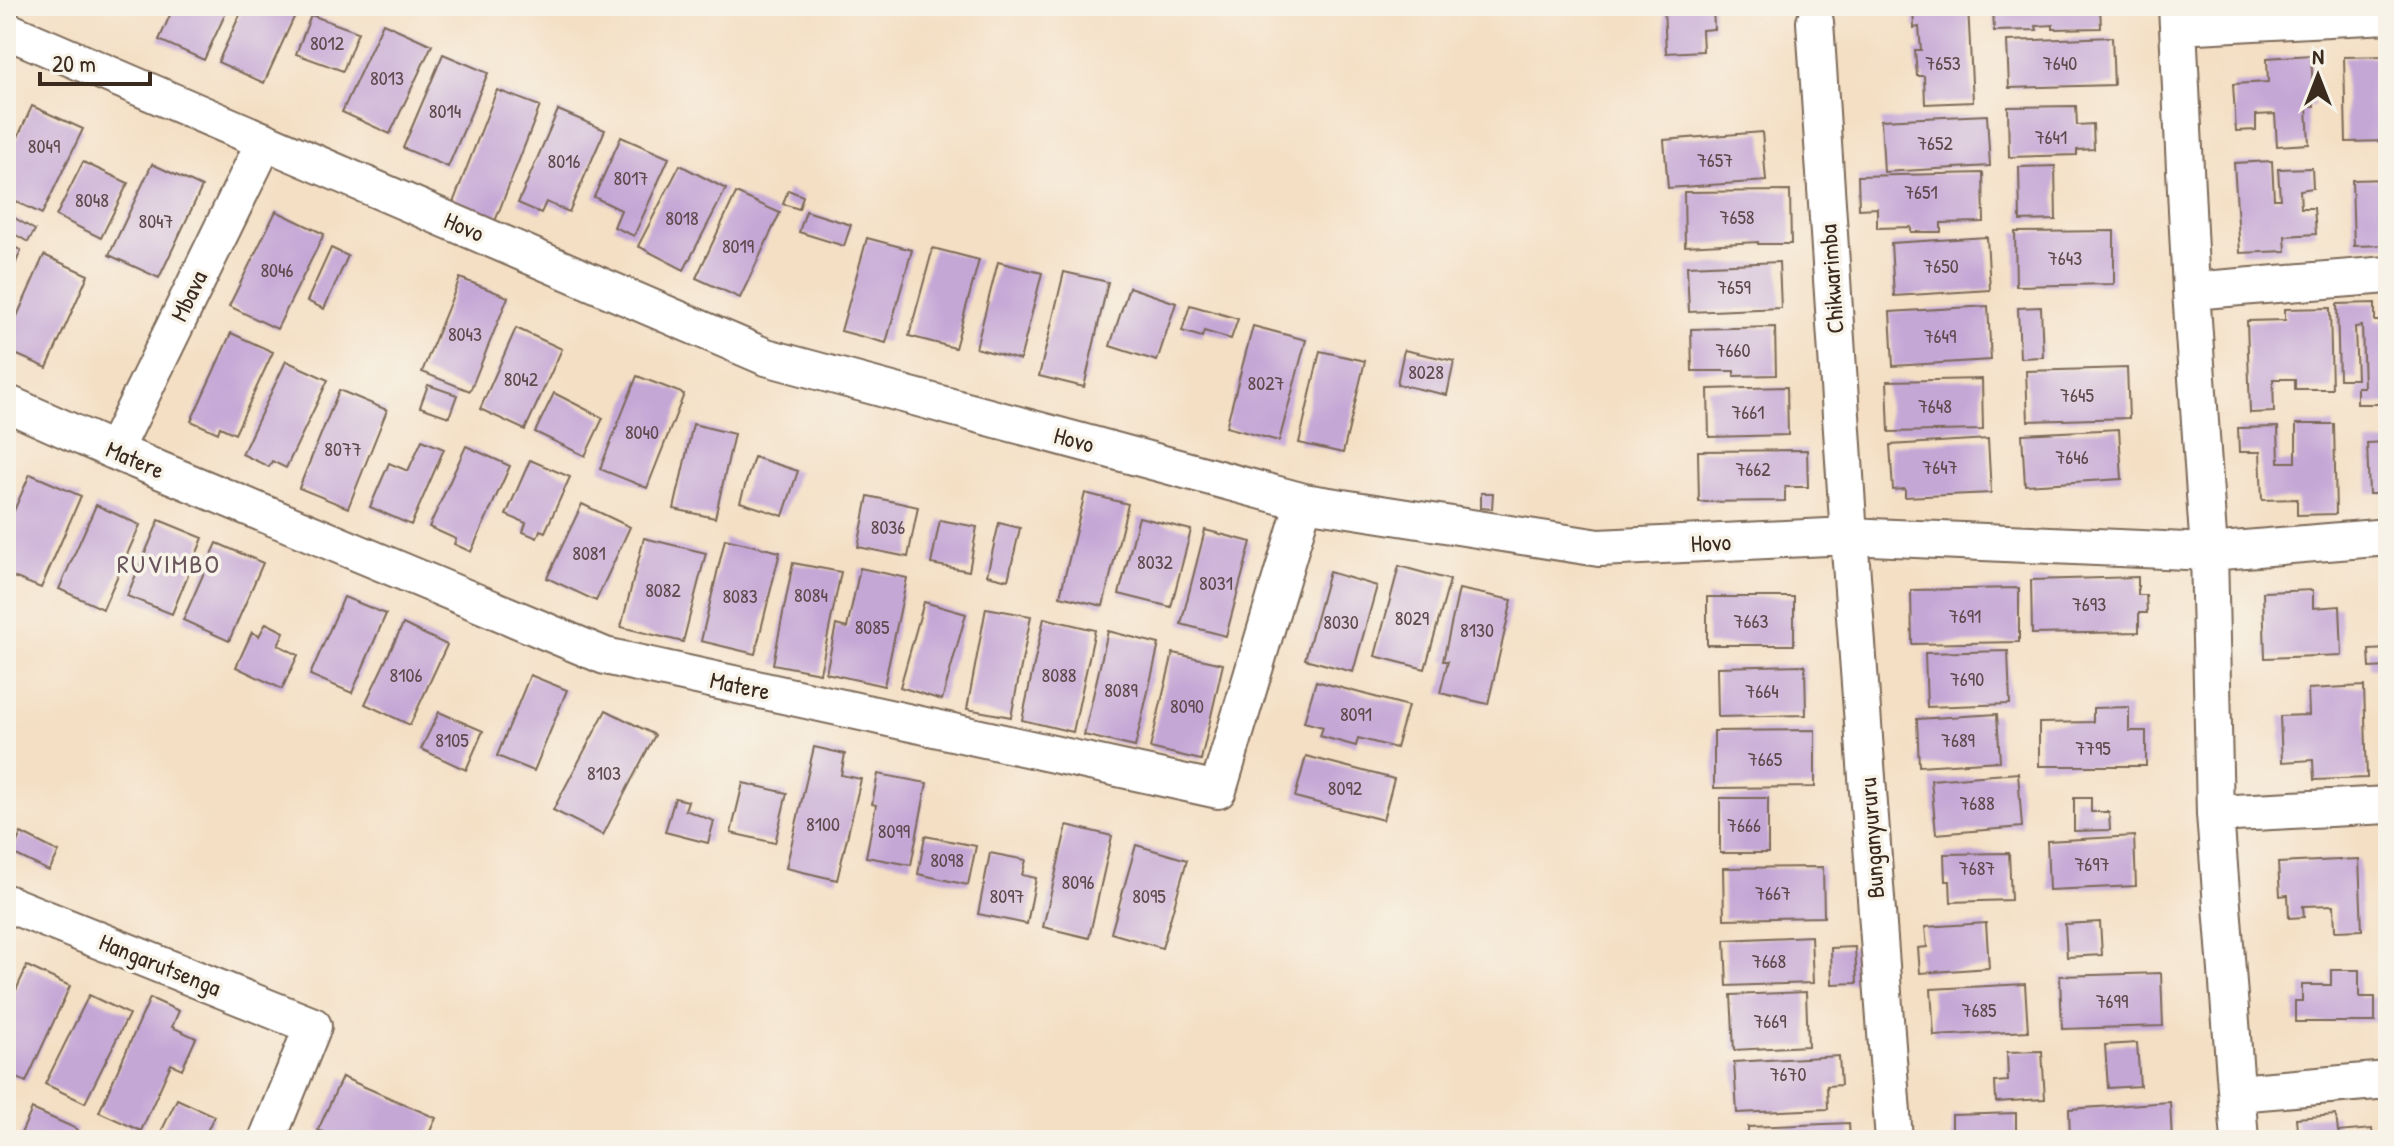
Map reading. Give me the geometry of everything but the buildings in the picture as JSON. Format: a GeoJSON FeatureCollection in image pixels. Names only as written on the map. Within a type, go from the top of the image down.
{"type":"FeatureCollection","features":[{"type":"Feature","properties":{"kind":"street"},"geometry":{"type":"LineString","coordinates":[[2240,1140],[2215,814],[2209,552],[2191,291],[2178,16],[2388,15]]}},
{"type":"Feature","properties":{"kind":"street","name":"Chikwarimba"},"geometry":{"type":"LineString","coordinates":[[1815,22],[1849,536]]}},
{"type":"Feature","properties":{"kind":"street","name":"Hovo"},"geometry":{"type":"LineString","coordinates":[[6,30],[766,357],[1304,502],[1599,548],[1849,536],[2209,552],[2388,537]]}},
{"type":"Feature","properties":{"kind":"street","name":"Mbava"},"geometry":{"type":"LineString","coordinates":[[114,451],[265,141]]}},
{"type":"Feature","properties":{"kind":"street"},"geometry":{"type":"LineString","coordinates":[[2191,291],[2388,275]]}},
{"type":"Feature","properties":{"kind":"street","name":"Matere"},"geometry":{"type":"LineString","coordinates":[[6,403],[605,656],[1218,790],[1304,502]]}},
{"type":"Feature","properties":{"kind":"street","name":"Bunganyururu"},"geometry":{"type":"LineString","coordinates":[[1849,536],[1894,1140]]}},
{"type":"Feature","properties":{"kind":"street"},"geometry":{"type":"LineString","coordinates":[[2215,814],[2388,805]]}},
{"type":"Feature","properties":{"kind":"street","name":"Hangarutsenga"},"geometry":{"type":"LineString","coordinates":[[6,903],[313,1026],[267,1140]]}},
{"type":"Feature","properties":{"kind":"street"},"geometry":{"type":"LineString","coordinates":[[2237,1093],[2388,1080]]}},
{"type":"Feature","properties":{"kind":"district","name":"RUVIMBO"},"geometry":{"type":"Point","coordinates":[169,564]}}]}
